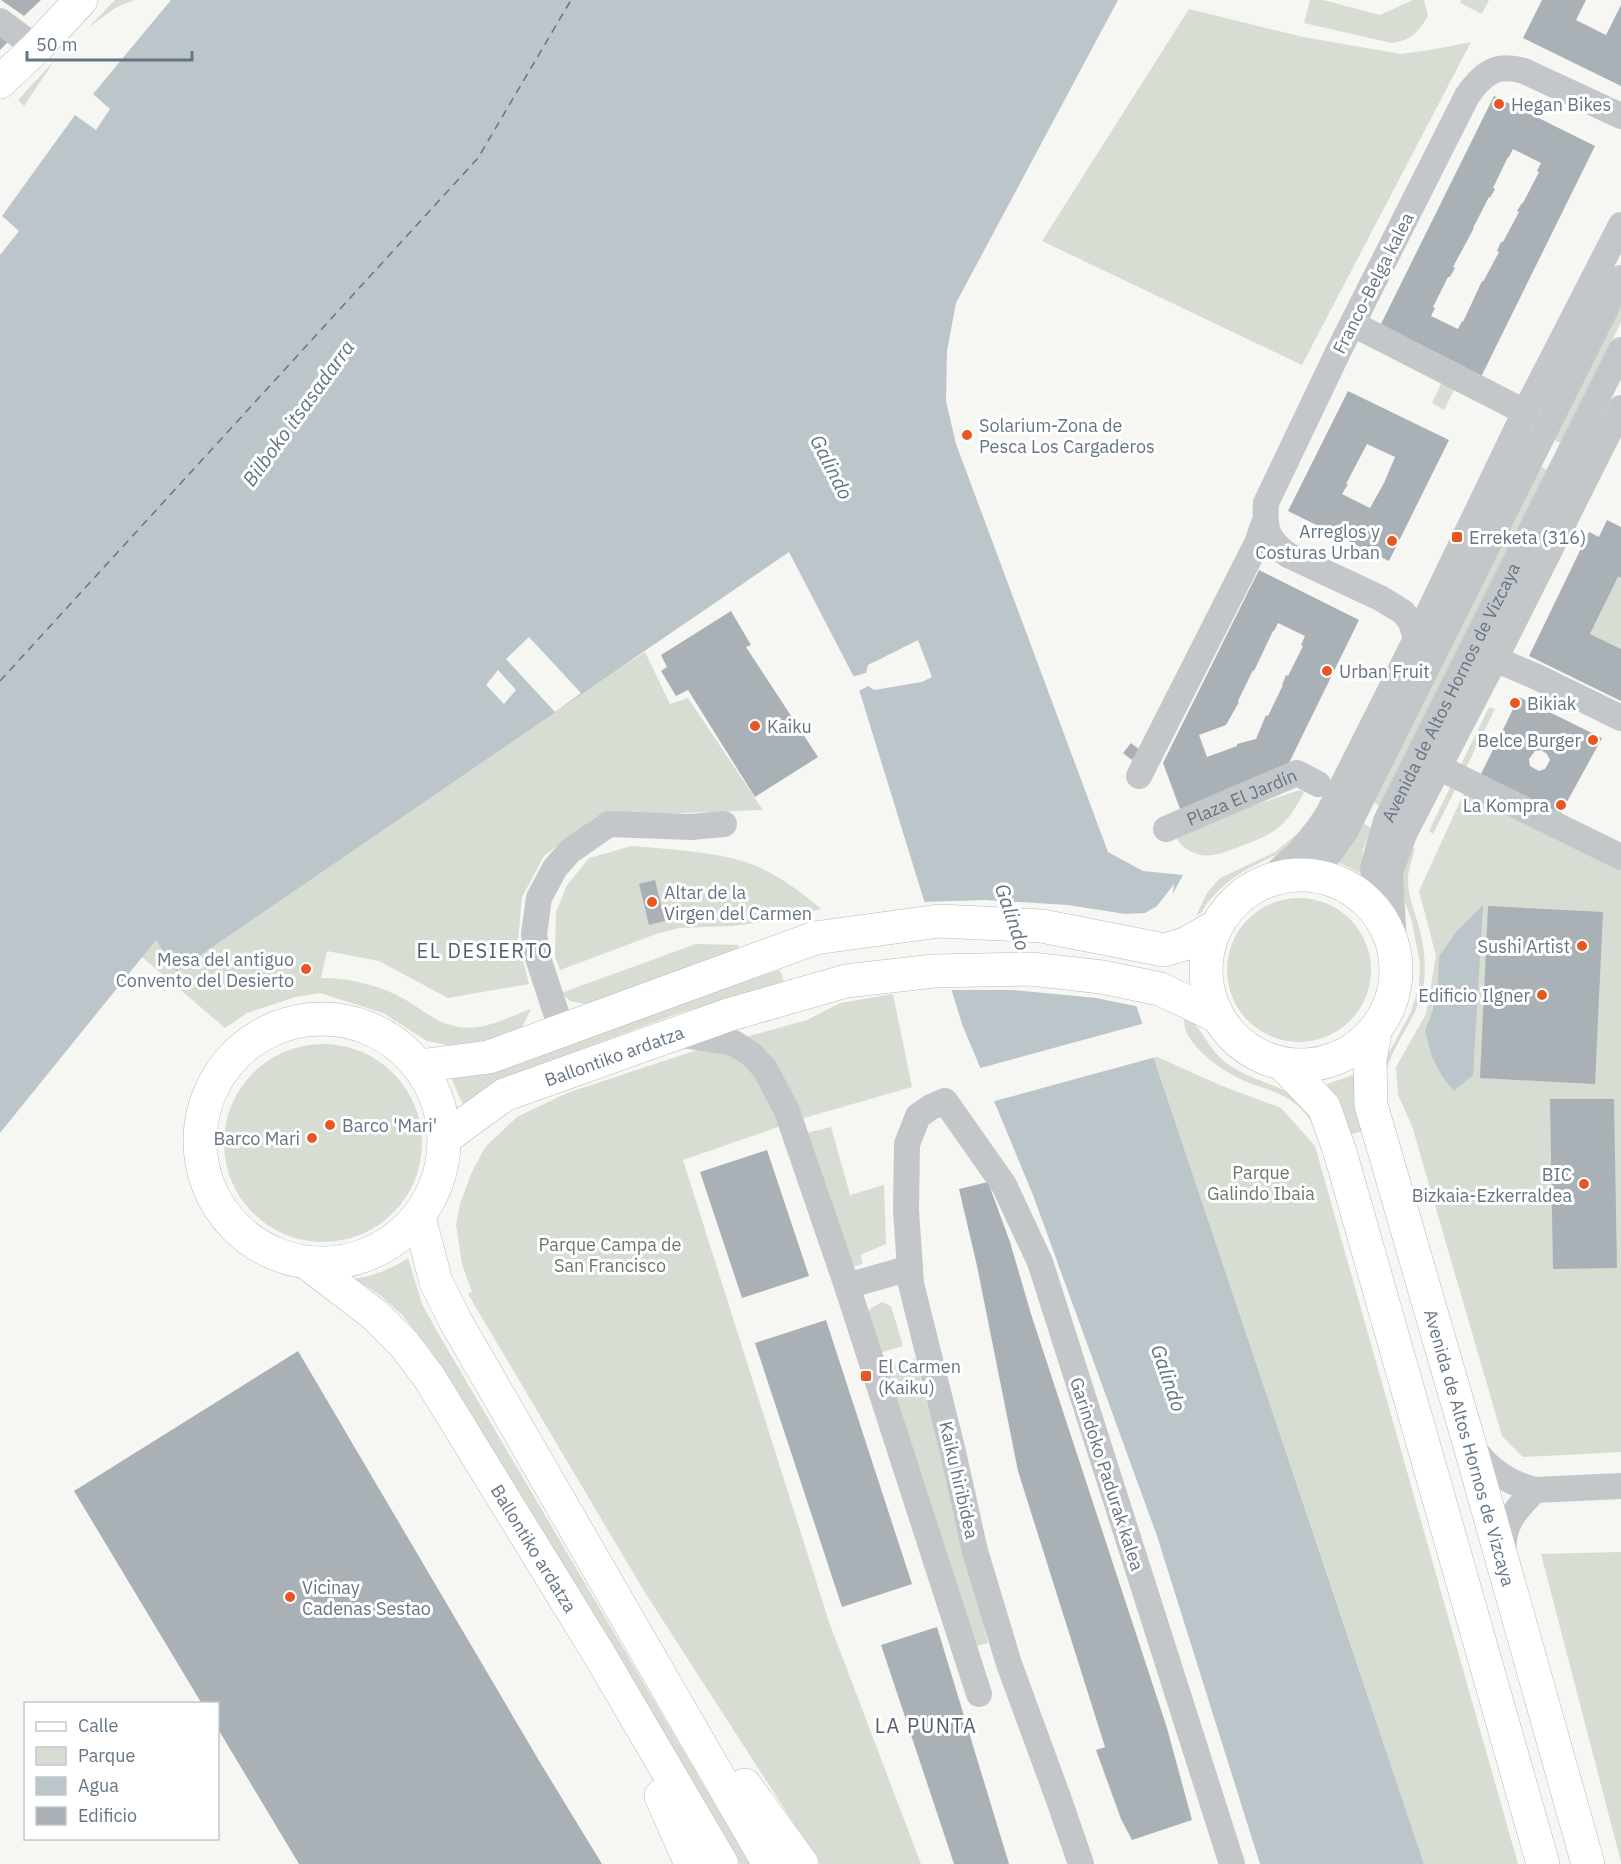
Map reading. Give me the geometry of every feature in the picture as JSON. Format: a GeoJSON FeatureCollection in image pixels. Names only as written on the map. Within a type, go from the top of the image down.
{"type":"FeatureCollection","features":[{"type":"Feature","properties":{"kind":"main road"},"geometry":{"type":"LineString","coordinates":[[0,82],[81,0]]}},
{"type":"Feature","properties":{"kind":"main road"},"geometry":{"type":"LineString","coordinates":[[1311,874],[1336,880],[1359,894],[1378,912],[1388,928],[1394,945],[1397,976],[1390,1005],[1375,1032],[1356,1049],[1333,1060],[1308,1066],[1283,1064],[1256,1055],[1234,1038],[1217,1016],[1207,987],[1206,956],[1215,927],[1228,907],[1246,891],[1268,880],[1289,875],[1311,874]]}},
{"type":"Feature","properties":{"kind":"main road"},"geometry":{"type":"LineString","coordinates":[[419,1066],[489,1057],[815,938],[939,921],[1042,926],[1164,950],[1185,944],[1215,927]]}},
{"type":"Feature","properties":{"kind":"main road","name":"Ballontiko ardatza"},"geometry":{"type":"LineString","coordinates":[[445,1138],[504,1095],[728,1015],[846,981],[934,971],[1031,969],[1102,977],[1160,989],[1217,1016]]}},
{"type":"Feature","properties":{"kind":"main road","name":"Ballontiko ardatza"},"geometry":{"type":"LineString","coordinates":[[313,1018],[353,1022],[390,1039],[419,1066],[437,1100],[445,1138],[442,1166],[434,1193],[419,1216],[388,1245],[349,1261],[307,1263],[268,1252],[236,1229],[212,1196],[200,1158],[201,1118],[214,1080],[240,1049],[248,1043],[274,1028],[313,1018]]}},
{"type":"Feature","properties":{"kind":"main road","name":"Avenida de Altos Hornos de Vizcaya"},"geometry":{"type":"LineString","coordinates":[[1375,1032],[1370,1060],[1371,1105],[1588,1864]]}},
{"type":"Feature","properties":{"kind":"main road"},"geometry":{"type":"LineString","coordinates":[[1283,1064],[1324,1107],[1340,1152],[1543,1864]]}},
{"type":"Feature","properties":{"kind":"main road"},"geometry":{"type":"LineString","coordinates":[[419,1216],[436,1282],[456,1322],[769,1864]]}},
{"type":"Feature","properties":{"kind":"main road","name":"Ballontiko ardatza"},"geometry":{"type":"LineString","coordinates":[[307,1263],[375,1315],[404,1344],[429,1377],[599,1654],[722,1864]]}},
{"type":"Feature","properties":{"kind":"main road"},"geometry":{"type":"LineString","coordinates":[[638,1637],[802,1864]]}},
{"type":"Feature","properties":{"kind":"main road"},"geometry":{"type":"LineString","coordinates":[[599,1654],[691,1864]]}},
{"type":"Feature","properties":{"kind":"street"},"geometry":{"type":"LineString","coordinates":[[0,21],[36,48]]}},
{"type":"Feature","properties":{"kind":"street","name":"Franco-Belga kalea"},"geometry":{"type":"LineString","coordinates":[[1139,776],[1257,543],[1264,523],[1266,503],[1353,324],[1467,96],[1477,82],[1490,71],[1511,67],[1621,116]]}},
{"type":"Feature","properties":{"kind":"street"},"geometry":{"type":"LineString","coordinates":[[1268,880],[1299,853],[1325,820],[1416,639],[1525,412],[1621,225]]}},
{"type":"Feature","properties":{"kind":"street","name":"Avenida de Altos Hornos de Vizcaya"},"geometry":{"type":"LineString","coordinates":[[1311,874],[1346,830],[1621,278]]}},
{"type":"Feature","properties":{"kind":"street"},"geometry":{"type":"LineString","coordinates":[[1353,324],[1525,412]]}},
{"type":"Feature","properties":{"kind":"street","name":"Avenida de Altos Hornos de Vizcaya"},"geometry":{"type":"LineString","coordinates":[[1378,912],[1373,868],[1386,821],[1621,350]]}},
{"type":"Feature","properties":{"kind":"street","name":"Avenida de Altos Hornos de Vizcaya"},"geometry":{"type":"LineString","coordinates":[[1394,945],[1390,872],[1405,832],[1621,408]]}},
{"type":"Feature","properties":{"kind":"street"},"geometry":{"type":"LineString","coordinates":[[1264,523],[1269,537],[1288,555],[1380,598],[1403,612],[1411,622],[1416,639]]}},
{"type":"Feature","properties":{"kind":"street"},"geometry":{"type":"LineString","coordinates":[[1495,659],[1621,717]]}},
{"type":"Feature","properties":{"kind":"street"},"geometry":{"type":"LineString","coordinates":[[1438,767],[1621,857]]}},
{"type":"Feature","properties":{"kind":"street","name":"Plaza El Jardín"},"geometry":{"type":"LineString","coordinates":[[1166,829],[1297,773],[1318,784]]}},
{"type":"Feature","properties":{"kind":"street"},"geometry":{"type":"LineString","coordinates":[[562,1031],[538,958],[534,934],[539,898],[555,868],[570,851],[609,824],[691,827],[724,824]]}},
{"type":"Feature","properties":{"kind":"street"},"geometry":{"type":"LineString","coordinates":[[676,1034],[734,1043],[743,1049],[765,1069],[787,1111],[847,1286],[979,1694]]}},
{"type":"Feature","properties":{"kind":"street","name":"Kaiku hiribidea"},"geometry":{"type":"LineString","coordinates":[[945,1101],[918,1116],[907,1144],[906,1210],[911,1284],[975,1551],[1005,1653],[1081,1864]]}},
{"type":"Feature","properties":{"kind":"street","name":"Garindoko Padurak kalea"},"geometry":{"type":"LineString","coordinates":[[945,1101],[1004,1185],[1040,1262],[1232,1864]]}},
{"type":"Feature","properties":{"kind":"street"},"geometry":{"type":"LineString","coordinates":[[847,1286],[910,1268]]}},
{"type":"Feature","properties":{"kind":"street"},"geometry":{"type":"LineString","coordinates":[[1468,1439],[1478,1455],[1503,1478],[1535,1490],[1621,1486]]}},
{"type":"Feature","properties":{"kind":"street"},"geometry":{"type":"LineString","coordinates":[[1506,1573],[1503,1542],[1506,1527],[1520,1505],[1535,1490]]}},
{"type":"Feature","properties":{"kind":"street"},"geometry":{"type":"LineString","coordinates":[[969,1665],[1005,1653]]}},
{"type":"Feature","properties":{"kind":"green space"},"geometry":{"type":"Polygon","coordinates":[[[115,0],[134,0],[115,8],[88,28],[115,0]]]}},
{"type":"Feature","properties":{"kind":"green space"},"geometry":{"type":"Polygon","coordinates":[[[1310,0],[1323,0],[1380,15],[1413,0],[1424,0],[1428,16],[1414,34],[1405,40],[1392,43],[1304,23],[1310,0]]]}},
{"type":"Feature","properties":{"kind":"green space"},"geometry":{"type":"Polygon","coordinates":[[[1461,0],[1489,0],[1482,14],[1460,3],[1461,0]]]}},
{"type":"Feature","properties":{"kind":"green space"},"geometry":{"type":"Polygon","coordinates":[[[1189,9],[1303,37],[1401,54],[1471,42],[1302,365],[1042,241],[1189,9]]]}},
{"type":"Feature","properties":{"kind":"green space"},"geometry":{"type":"Polygon","coordinates":[[[54,61],[24,106],[18,100],[54,61]]]}},
{"type":"Feature","properties":{"kind":"green space"},"geometry":{"type":"Polygon","coordinates":[[[1621,304],[1621,322],[1562,444],[1553,439],[1621,304]]]}},
{"type":"Feature","properties":{"kind":"green space"},"geometry":{"type":"Polygon","coordinates":[[[1443,380],[1456,386],[1444,410],[1432,403],[1443,380]]]}},
{"type":"Feature","properties":{"kind":"green space"},"geometry":{"type":"Polygon","coordinates":[[[1540,466],[1549,471],[1381,807],[1374,803],[1540,466]]]}},
{"type":"Feature","properties":{"kind":"green space"},"geometry":{"type":"Polygon","coordinates":[[[1618,577],[1621,578],[1621,649],[1590,634],[1618,577]]]}},
{"type":"Feature","properties":{"kind":"green space"},"geometry":{"type":"Polygon","coordinates":[[[645,652],[670,704],[688,698],[763,810],[597,816],[544,856],[522,897],[518,941],[529,984],[448,998],[379,961],[327,951],[321,978],[343,979],[375,986],[406,1000],[438,1020],[459,1027],[487,1025],[531,1009],[521,1029],[478,1044],[451,1046],[427,1041],[383,1013],[320,993],[295,997],[247,1013],[225,1028],[142,957],[156,939],[176,972],[581,693],[645,652]]]}},
{"type":"Feature","properties":{"kind":"green space"},"geometry":{"type":"Polygon","coordinates":[[[1489,707],[1495,709],[1433,834],[1429,831],[1489,707]]]}},
{"type":"Feature","properties":{"kind":"green space"},"geometry":{"type":"Polygon","coordinates":[[[1469,782],[1621,857],[1621,1452],[1523,1457],[1502,1436],[1412,1126],[1398,1095],[1396,1067],[1426,1014],[1436,956],[1419,891],[1469,782]]]}},
{"type":"Feature","properties":{"kind":"green space"},"geometry":{"type":"Polygon","coordinates":[[[1300,790],[1304,792],[1299,801],[1279,827],[1261,838],[1227,851],[1214,855],[1195,853],[1181,844],[1174,832],[1300,790]]]}},
{"type":"Feature","properties":{"kind":"green space"},"geometry":{"type":"Polygon","coordinates":[[[1323,805],[1314,822],[1282,852],[1232,879],[1196,916],[1207,893],[1220,878],[1275,852],[1302,830],[1316,808],[1323,805]]]}},
{"type":"Feature","properties":{"kind":"green space"},"geometry":{"type":"Polygon","coordinates":[[[1363,823],[1371,828],[1363,850],[1360,873],[1338,862],[1363,823]]]}},
{"type":"Feature","properties":{"kind":"green space"},"geometry":{"type":"Polygon","coordinates":[[[632,846],[673,849],[742,861],[764,869],[784,881],[821,909],[771,921],[732,926],[679,928],[656,934],[560,970],[555,957],[556,912],[567,885],[589,858],[632,846]]]}},
{"type":"Feature","properties":{"kind":"green space"},"geometry":{"type":"Polygon","coordinates":[[[1410,847],[1415,849],[1408,886],[1423,948],[1424,980],[1420,1001],[1395,1049],[1386,1073],[1386,1094],[1393,1120],[1389,1122],[1381,1095],[1386,1058],[1411,1012],[1419,985],[1420,964],[1402,882],[1410,847]]]}},
{"type":"Feature","properties":{"kind":"green space"},"geometry":{"type":"Polygon","coordinates":[[[1299,898],[1326,904],[1339,910],[1350,919],[1359,930],[1365,943],[1371,970],[1365,997],[1359,1010],[1350,1021],[1339,1030],[1326,1036],[1299,1042],[1272,1036],[1259,1030],[1248,1021],[1239,1010],[1233,997],[1227,970],[1233,943],[1239,930],[1248,919],[1259,910],[1272,904],[1299,898]]]}},
{"type":"Feature","properties":{"kind":"green space"},"geometry":{"type":"Polygon","coordinates":[[[696,944],[739,945],[734,955],[592,1005],[570,1001],[561,993],[696,944]]]}},
{"type":"Feature","properties":{"kind":"green space"},"geometry":{"type":"Polygon","coordinates":[[[780,970],[784,982],[674,1015],[531,1068],[488,1089],[464,1107],[449,1073],[780,970]]]}},
{"type":"Feature","properties":{"kind":"green space"},"geometry":{"type":"Polygon","coordinates":[[[893,994],[912,1087],[797,1120],[746,1037],[807,1020],[840,1003],[893,994]]]}},
{"type":"Feature","properties":{"kind":"green space"},"geometry":{"type":"Polygon","coordinates":[[[1183,1013],[1195,1024],[1219,1057],[1233,1068],[1301,1100],[1315,1116],[1315,1128],[1303,1111],[1289,1099],[1239,1078],[1221,1068],[1204,1054],[1190,1039],[1184,1025],[1183,1013]]]}},
{"type":"Feature","properties":{"kind":"green space"},"geometry":{"type":"Polygon","coordinates":[[[313,1044],[333,1044],[370,1055],[400,1080],[415,1105],[422,1133],[418,1172],[411,1190],[386,1220],[370,1231],[352,1238],[333,1242],[313,1242],[276,1231],[246,1206],[235,1190],[228,1172],[224,1153],[224,1133],[235,1096],[260,1066],[276,1055],[294,1048],[313,1044]]]}},
{"type":"Feature","properties":{"kind":"green space","name":"Parque Campa de San Francisco"},"geometry":{"type":"Polygon","coordinates":[[[700,1049],[731,1051],[746,1062],[784,1125],[683,1160],[829,1622],[921,1864],[820,1864],[644,1591],[468,1294],[472,1292],[462,1264],[456,1225],[460,1204],[471,1174],[485,1147],[517,1117],[567,1093],[700,1049]]]}},
{"type":"Feature","properties":{"kind":"green space","name":"Parque Galindo Ibaia"},"geometry":{"type":"Polygon","coordinates":[[[1153,1055],[1222,1086],[1281,1108],[1315,1146],[1518,1864],[1424,1864],[1153,1055]]]}},
{"type":"Feature","properties":{"kind":"green space"},"geometry":{"type":"Polygon","coordinates":[[[1356,1074],[1367,1130],[1352,1134],[1327,1084],[1356,1074]]]}},
{"type":"Feature","properties":{"kind":"green space"},"geometry":{"type":"Polygon","coordinates":[[[831,1127],[850,1195],[884,1185],[886,1244],[860,1255],[863,1263],[858,1266],[852,1265],[802,1134],[831,1127]]]}},
{"type":"Feature","properties":{"kind":"green space"},"geometry":{"type":"Polygon","coordinates":[[[408,1258],[422,1304],[438,1333],[750,1864],[736,1864],[429,1348],[402,1315],[380,1295],[354,1279],[382,1272],[408,1258]]]}},
{"type":"Feature","properties":{"kind":"green space"},"geometry":{"type":"Polygon","coordinates":[[[882,1302],[891,1306],[903,1346],[876,1354],[865,1318],[871,1308],[882,1302]]]}},
{"type":"Feature","properties":{"kind":"green space"},"geometry":{"type":"Polygon","coordinates":[[[915,1359],[952,1494],[988,1643],[973,1647],[880,1369],[915,1359]]]}},
{"type":"Feature","properties":{"kind":"green space"},"geometry":{"type":"Polygon","coordinates":[[[1621,1552],[1621,1862],[1541,1554],[1621,1552]]]}},
{"type":"Feature","properties":{"kind":"water"},"geometry":{"type":"Polygon","coordinates":[[[171,0],[1118,0],[956,303],[947,351],[946,401],[956,444],[1108,852],[1143,871],[1183,875],[1127,978],[1424,1864],[1260,1864],[1157,1536],[1033,1195],[962,1024],[857,683],[789,552],[176,972],[156,940],[0,1133],[0,255],[19,231],[2,216],[75,115],[96,130],[110,109],[93,94],[171,0]]]}},
{"type":"Feature","properties":{"kind":"water"},"geometry":{"type":"Polygon","coordinates":[[[1483,905],[1473,1075],[1454,1091],[1442,1076],[1432,1057],[1425,1031],[1433,1010],[1438,983],[1439,957],[1456,932],[1483,905]]]}},
{"type":"Feature","properties":{"kind":"pier"},"geometry":{"type":"Polygon","coordinates":[[[529,637],[581,693],[555,712],[506,659],[529,637]]]}},
{"type":"Feature","properties":{"kind":"pier"},"geometry":{"type":"Polygon","coordinates":[[[918,640],[932,677],[922,682],[874,690],[868,686],[857,692],[851,677],[866,673],[868,665],[918,640]]]}},
{"type":"Feature","properties":{"kind":"pier"},"geometry":{"type":"Polygon","coordinates":[[[498,670],[516,690],[504,704],[486,685],[498,670]]]}},
{"type":"Feature","properties":{"kind":"pier"},"geometry":{"type":"Polygon","coordinates":[[[1174,884],[1172,901],[1130,978],[1140,1007],[1096,998],[1013,990],[948,990],[921,902],[985,900],[1068,905],[1125,914],[1145,913],[1157,906],[1174,884]]]}},
{"type":"Feature","properties":{"kind":"pier"},"geometry":{"type":"Polygon","coordinates":[[[1145,1023],[1156,1057],[991,1102],[977,1069],[1145,1023]]]}},
{"type":"Feature","properties":{"kind":"building"},"geometry":{"type":"Polygon","coordinates":[[[1,0],[41,0],[24,16],[1,0]]]}},
{"type":"Feature","properties":{"kind":"building"},"geometry":{"type":"Polygon","coordinates":[[[1542,0],[1586,0],[1576,20],[1606,35],[1621,5],[1621,86],[1523,38],[1542,0]]]}},
{"type":"Feature","properties":{"kind":"building"},"geometry":{"type":"Polygon","coordinates":[[[0,36],[8,42],[0,50],[0,36]]]}},
{"type":"Feature","properties":{"kind":"building"},"geometry":{"type":"Polygon","coordinates":[[[1494,96],[1595,146],[1478,383],[1377,332],[1494,96]],[[1513,149],[1493,188],[1495,189],[1453,267],[1455,268],[1433,307],[1435,308],[1431,316],[1458,329],[1539,172],[1537,171],[1541,163],[1513,149]]]}},
{"type":"Feature","properties":{"kind":"building"},"geometry":{"type":"Polygon","coordinates":[[[1348,391],[1449,440],[1389,561],[1288,511],[1348,391]],[[1367,444],[1342,494],[1370,508],[1395,457],[1367,444]]]}},
{"type":"Feature","properties":{"kind":"building"},"geometry":{"type":"Polygon","coordinates":[[[1607,520],[1621,527],[1621,578],[1618,577],[1590,634],[1621,649],[1621,701],[1529,656],[1589,532],[1599,537],[1607,520]]]}},
{"type":"Feature","properties":{"kind":"building"},"geometry":{"type":"Polygon","coordinates":[[[1259,570],[1359,620],[1285,771],[1180,809],[1163,763],[1259,570]],[[1278,623],[1226,725],[1199,735],[1207,757],[1237,746],[1237,744],[1256,739],[1286,675],[1288,676],[1303,646],[1301,645],[1305,636],[1278,623]]]}},
{"type":"Feature","properties":{"kind":"building","name":"Kaiku"},"geometry":{"type":"Polygon","coordinates":[[[731,611],[751,645],[746,647],[818,757],[755,797],[688,690],[676,696],[661,671],[667,667],[661,655],[731,611]]]}},
{"type":"Feature","properties":{"kind":"building"},"geometry":{"type":"Polygon","coordinates":[[[1519,697],[1602,738],[1557,820],[1478,780],[1519,697]],[[1541,750],[1535,751],[1529,759],[1530,766],[1539,771],[1545,769],[1550,760],[1541,750]]]}},
{"type":"Feature","properties":{"kind":"building"},"geometry":{"type":"Polygon","coordinates":[[[1131,743],[1140,750],[1132,760],[1123,753],[1131,743]]]}},
{"type":"Feature","properties":{"kind":"building","name":"Altar de la Virgen del Carmen"},"geometry":{"type":"Polygon","coordinates":[[[655,880],[665,921],[649,925],[639,884],[655,880]]]}},
{"type":"Feature","properties":{"kind":"building","name":"Edificio Ilgner"},"geometry":{"type":"Polygon","coordinates":[[[1488,906],[1603,912],[1595,1084],[1480,1078],[1488,906]]]}},
{"type":"Feature","properties":{"kind":"building","name":"BIC Bizkaia-Ezkerraldea"},"geometry":{"type":"Polygon","coordinates":[[[1550,1099],[1614,1099],[1617,1268],[1553,1269],[1550,1099]]]}},
{"type":"Feature","properties":{"kind":"building"},"geometry":{"type":"Polygon","coordinates":[[[767,1150],[809,1276],[742,1298],[700,1172],[767,1150]]]}},
{"type":"Feature","properties":{"kind":"building"},"geometry":{"type":"Polygon","coordinates":[[[988,1182],[1010,1242],[1031,1314],[1167,1728],[1192,1820],[1132,1840],[1121,1819],[1096,1750],[1105,1747],[1018,1471],[977,1266],[959,1189],[988,1182]]]}},
{"type":"Feature","properties":{"kind":"building"},"geometry":{"type":"Polygon","coordinates":[[[826,1320],[912,1584],[842,1607],[755,1343],[826,1320]]]}},
{"type":"Feature","properties":{"kind":"building","name":"Vicinay Cadenas Sestao"},"geometry":{"type":"Polygon","coordinates":[[[298,1351],[602,1864],[299,1864],[219,1731],[219,1702],[201,1702],[74,1491],[298,1351]]]}},
{"type":"Feature","properties":{"kind":"building"},"geometry":{"type":"Polygon","coordinates":[[[937,1627],[1009,1864],[954,1864],[881,1645],[937,1627]]]}},
{"type":"Feature","properties":{"kind":"ferry route"},"geometry":{"type":"LineString","coordinates":[[0,681],[478,158],[571,0]]}},
{"type":"Feature","properties":{"kind":"place","name":"Hegan Bikes"},"geometry":{"type":"Point","coordinates":[1499,104]}},
{"type":"Feature","properties":{"kind":"place","name":"Solarium-Zona de Pesca Los Cargaderos"},"geometry":{"type":"Point","coordinates":[967,435]}},
{"type":"Feature","properties":{"kind":"place","name":"Erreketa (316)"},"geometry":{"type":"Point","coordinates":[1457,537]}},
{"type":"Feature","properties":{"kind":"place","name":"Arreglos y Costuras Urban"},"geometry":{"type":"Point","coordinates":[1392,541]}},
{"type":"Feature","properties":{"kind":"place","name":"Urban Fruit"},"geometry":{"type":"Point","coordinates":[1327,671]}},
{"type":"Feature","properties":{"kind":"place","name":"Bikiak"},"geometry":{"type":"Point","coordinates":[1515,703]}},
{"type":"Feature","properties":{"kind":"place","name":"Kaiku"},"geometry":{"type":"Point","coordinates":[755,726]}},
{"type":"Feature","properties":{"kind":"place","name":"Belce Burger"},"geometry":{"type":"Point","coordinates":[1593,740]}},
{"type":"Feature","properties":{"kind":"place","name":"La Kompra"},"geometry":{"type":"Point","coordinates":[1561,805]}},
{"type":"Feature","properties":{"kind":"place","name":"Altar de la Virgen del Carmen"},"geometry":{"type":"Point","coordinates":[652,902]}},
{"type":"Feature","properties":{"kind":"place","name":"Sushi Artist"},"geometry":{"type":"Point","coordinates":[1582,946]}},
{"type":"Feature","properties":{"kind":"place","name":"Mesa del antiguo Convento del Desierto"},"geometry":{"type":"Point","coordinates":[306,969]}},
{"type":"Feature","properties":{"kind":"place","name":"Edificio Ilgner"},"geometry":{"type":"Point","coordinates":[1542,995]}},
{"type":"Feature","properties":{"kind":"place","name":"Barco 'Mari'"},"geometry":{"type":"Point","coordinates":[330,1125]}},
{"type":"Feature","properties":{"kind":"place","name":"Barco Mari"},"geometry":{"type":"Point","coordinates":[312,1138]}},
{"type":"Feature","properties":{"kind":"place","name":"BIC Bizkaia-Ezkerraldea"},"geometry":{"type":"Point","coordinates":[1584,1184]}},
{"type":"Feature","properties":{"kind":"place","name":"El Carmen (Kaiku)"},"geometry":{"type":"Point","coordinates":[866,1376]}},
{"type":"Feature","properties":{"kind":"place","name":"Vicinay Cadenas Sestao"},"geometry":{"type":"Point","coordinates":[290,1597]}},
{"type":"Feature","properties":{"kind":"district","name":"EL DESIERTO"},"geometry":{"type":"Point","coordinates":[485,950]}},
{"type":"Feature","properties":{"kind":"district","name":"LA PUNTA"},"geometry":{"type":"Point","coordinates":[926,1725]}},
{"type":"Feature","properties":{"kind":"water label","name":"Bilboko itsasadarra"},"geometry":{"type":"Point","coordinates":[298,413]}},
{"type":"Feature","properties":{"kind":"water label","name":"Galindo"},"geometry":{"type":"Point","coordinates":[832,467]}},
{"type":"Feature","properties":{"kind":"water label","name":"Galindo"},"geometry":{"type":"Point","coordinates":[1013,917]}},
{"type":"Feature","properties":{"kind":"water label","name":"Galindo"},"geometry":{"type":"Point","coordinates":[1169,1378]}}]}
